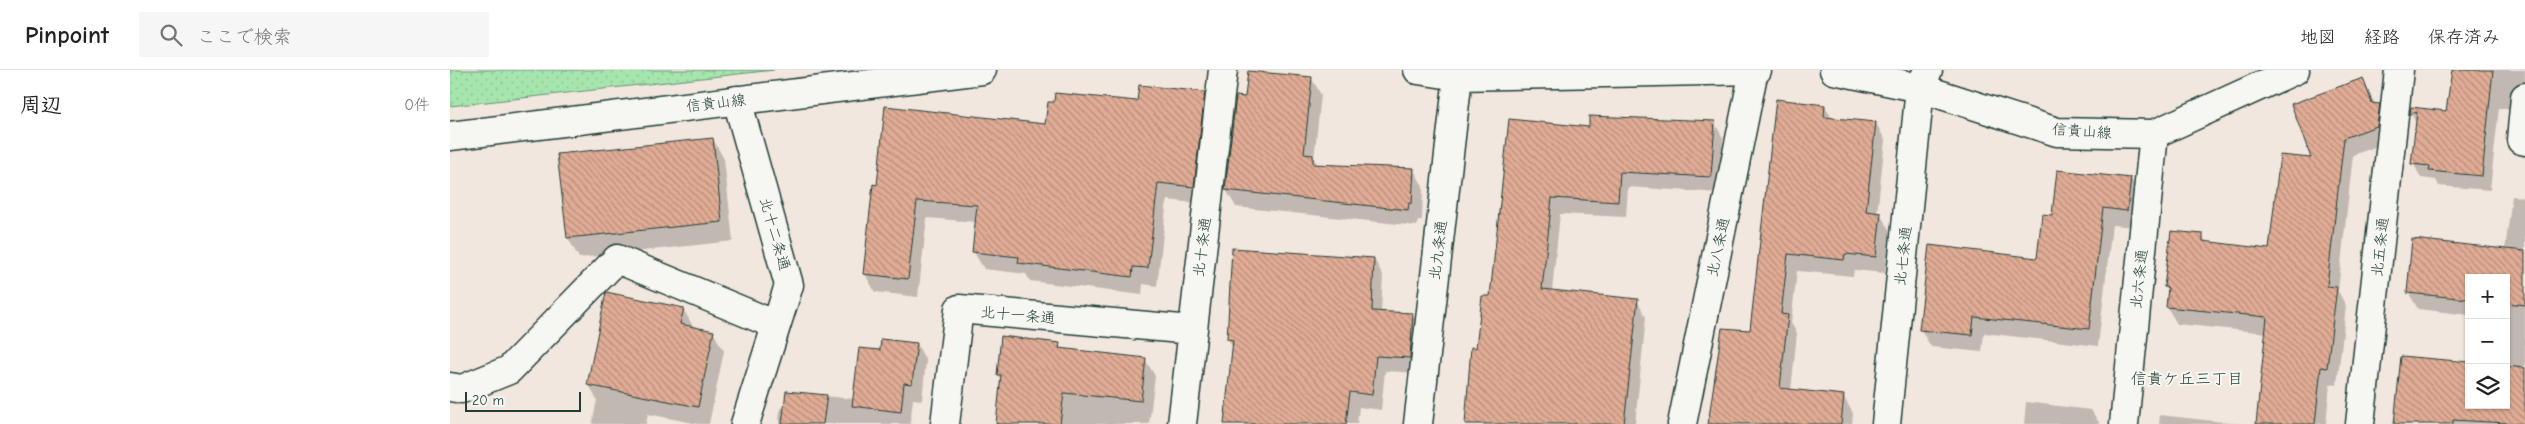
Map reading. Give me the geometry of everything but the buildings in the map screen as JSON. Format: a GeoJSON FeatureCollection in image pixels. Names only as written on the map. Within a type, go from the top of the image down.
{"type":"FeatureCollection","features":[{"type":"Feature","properties":{"kind":"street","name":"信貴山線"},"geometry":{"type":"LineString","coordinates":[[450,136],[982,70]]}},
{"type":"Feature","properties":{"kind":"street","name":"北十条通"},"geometry":{"type":"LineString","coordinates":[[1182,424],[1223,70]]}},
{"type":"Feature","properties":{"kind":"street"},"geometry":{"type":"LineString","coordinates":[[1418,70],[1458,76],[1517,73],[1756,70]]}},
{"type":"Feature","properties":{"kind":"street","name":"北八条通"},"geometry":{"type":"LineString","coordinates":[[1682,424],[1756,70]]}},
{"type":"Feature","properties":{"kind":"street","name":"信貴山線"},"geometry":{"type":"LineString","coordinates":[[1834,70],[1924,79],[2057,132],[2154,134],[2295,70]]}},
{"type":"Feature","properties":{"kind":"street","name":"北五条通"},"geometry":{"type":"LineString","coordinates":[[2360,424],[2399,70]]}},
{"type":"Feature","properties":{"kind":"street","name":"北九条通"},"geometry":{"type":"LineString","coordinates":[[1418,424],[1458,76]]}},
{"type":"Feature","properties":{"kind":"street","name":"北七条通"},"geometry":{"type":"LineString","coordinates":[[1886,424],[1924,79]]}},
{"type":"Feature","properties":{"kind":"street"},"geometry":{"type":"LineString","coordinates":[[2525,97],[2521,140],[2525,141]]}},
{"type":"Feature","properties":{"kind":"street","name":"北十二条通"},"geometry":{"type":"LineString","coordinates":[[737,100],[789,285],[745,424]]}},
{"type":"Feature","properties":{"kind":"street","name":"北六条通"},"geometry":{"type":"LineString","coordinates":[[2124,424],[2154,134]]}},
{"type":"Feature","properties":{"kind":"street"},"geometry":{"type":"LineString","coordinates":[[450,387],[462,389],[509,370],[616,259],[776,325]]}},
{"type":"Feature","properties":{"kind":"street","name":"北十一条通"},"geometry":{"type":"LineString","coordinates":[[945,424],[958,309],[1192,330]]}},
{"type":"Feature","properties":{"kind":"green space"},"geometry":{"type":"Polygon","coordinates":[[[450,70],[774,70],[450,106],[450,70]]]}},
{"type":"Feature","properties":{"kind":"district","name":"信貴ケ丘三丁目"},"geometry":{"type":"Point","coordinates":[2187,378]}}]}
